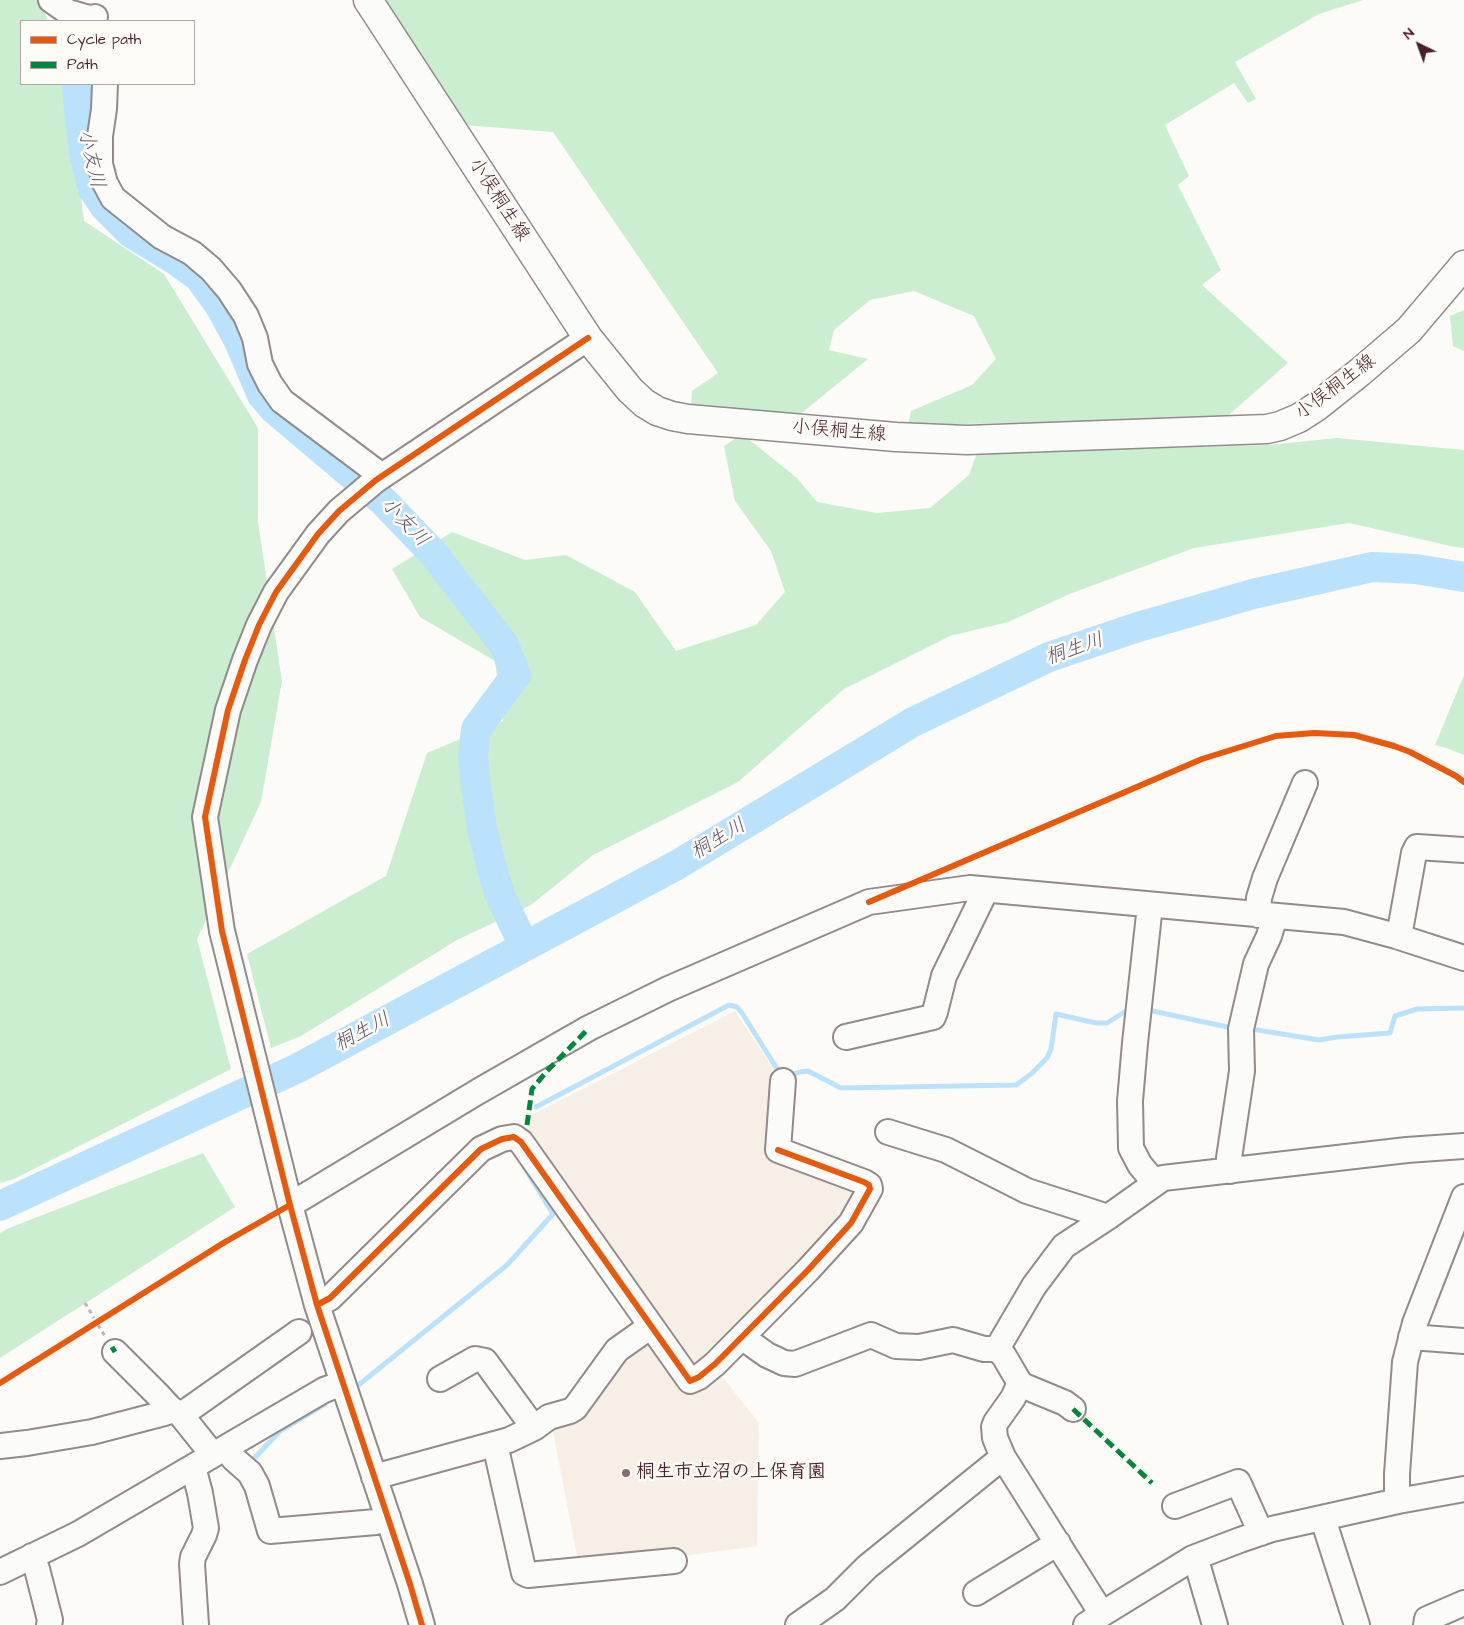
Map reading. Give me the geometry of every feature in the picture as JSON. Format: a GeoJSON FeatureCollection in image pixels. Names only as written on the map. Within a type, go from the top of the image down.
{"type":"FeatureCollection","features":[{"type":"Feature","properties":{"kind":"main road","name":"小俣桐生線"},"geometry":{"type":"LineString","coordinates":[[368,0],[588,338],[630,390],[644,403],[657,411],[688,419],[896,437],[967,440],[1267,429],[1299,418],[1360,372],[1409,330],[1464,266]]}},
{"type":"Feature","properties":{"kind":"street"},"geometry":{"type":"LineString","coordinates":[[105,85],[100,136],[100,164],[105,183],[113,198],[162,237],[192,253],[211,269],[229,290],[246,316],[254,338],[260,364],[270,384],[282,401],[373,483]]}},
{"type":"Feature","properties":{"kind":"street"},"geometry":{"type":"LineString","coordinates":[[422,1625],[318,1305],[289,1201],[222,931],[205,817],[231,702],[245,660],[259,625],[276,592],[318,534],[339,511],[373,483],[588,338]]}},
{"type":"Feature","properties":{"kind":"street"},"geometry":{"type":"LineString","coordinates":[[1230,1171],[1229,1158],[1242,1071],[1241,1029],[1256,964],[1269,936],[1266,915],[1259,898],[1265,878],[1305,784]]}},
{"type":"Feature","properties":{"kind":"street"},"geometry":{"type":"LineString","coordinates":[[1396,936],[1401,926],[1414,853],[1417,847],[1464,850]]}},
{"type":"Feature","properties":{"kind":"street"},"geometry":{"type":"LineString","coordinates":[[289,1201],[589,1028],[668,989],[869,902],[970,888],[1344,922],[1396,936],[1464,958]]}},
{"type":"Feature","properties":{"kind":"street"},"geometry":{"type":"LineString","coordinates":[[846,1037],[933,1017],[936,1012],[944,976],[986,890]]}},
{"type":"Feature","properties":{"kind":"street"},"geometry":{"type":"LineString","coordinates":[[1150,905],[1130,1100],[1131,1148],[1140,1166],[1155,1183]]}},
{"type":"Feature","properties":{"kind":"street"},"geometry":{"type":"LineString","coordinates":[[318,1305],[330,1298],[481,1149],[520,1131],[521,1142],[690,1381],[699,1377],[743,1338],[851,1223],[870,1189],[869,1185],[864,1182],[778,1150],[783,1081]]}},
{"type":"Feature","properties":{"kind":"street"},"geometry":{"type":"LineString","coordinates":[[888,1132],[946,1150],[1027,1191],[1108,1218]]}},
{"type":"Feature","properties":{"kind":"street"},"geometry":{"type":"LineString","coordinates":[[998,1349],[1034,1286],[1064,1246],[1108,1218],[1162,1178],[1407,1150],[1464,1146]]}},
{"type":"Feature","properties":{"kind":"street"},"geometry":{"type":"LineString","coordinates":[[1398,1501],[1396,1488],[1405,1371],[1414,1323],[1464,1197]]}},
{"type":"Feature","properties":{"kind":"street"},"geometry":{"type":"LineString","coordinates":[[374,1477],[509,1440],[534,1428],[549,1417],[570,1411],[575,1408],[617,1350],[651,1326]]}},
{"type":"Feature","properties":{"kind":"street"},"geometry":{"type":"LineString","coordinates":[[0,1446],[27,1444],[92,1432],[175,1412],[299,1332]]}},
{"type":"Feature","properties":{"kind":"street"},"geometry":{"type":"LineString","coordinates":[[743,1338],[767,1355],[784,1363],[796,1364],[871,1335],[896,1346],[919,1347],[953,1340],[984,1350],[998,1349]]}},
{"type":"Feature","properties":{"kind":"street"},"geometry":{"type":"LineString","coordinates":[[1411,1337],[1464,1341]]}},
{"type":"Feature","properties":{"kind":"street"},"geometry":{"type":"LineString","coordinates":[[998,1349],[1019,1382],[1024,1386],[1065,1403],[1073,1409]]}},
{"type":"Feature","properties":{"kind":"street"},"geometry":{"type":"LineString","coordinates":[[115,1352],[175,1412],[219,1452],[234,1459],[250,1473],[257,1486],[270,1531],[376,1522],[388,1517]]}},
{"type":"Feature","properties":{"kind":"street"},"geometry":{"type":"LineString","coordinates":[[440,1379],[475,1359],[485,1361],[534,1428]]}},
{"type":"Feature","properties":{"kind":"street"},"geometry":{"type":"LineString","coordinates":[[1019,1382],[1016,1392],[994,1427],[995,1438],[1003,1457],[1058,1543],[1094,1619],[1194,1558],[1272,1529],[1398,1501],[1464,1489]]}},
{"type":"Feature","properties":{"kind":"street"},"geometry":{"type":"LineString","coordinates":[[0,1572],[78,1534],[324,1390],[343,1383]]}},
{"type":"Feature","properties":{"kind":"street"},"geometry":{"type":"LineString","coordinates":[[495,1444],[522,1571],[528,1575],[674,1561]]}},
{"type":"Feature","properties":{"kind":"street"},"geometry":{"type":"LineString","coordinates":[[798,1625],[835,1599],[867,1567],[1003,1457]]}},
{"type":"Feature","properties":{"kind":"street"},"geometry":{"type":"LineString","coordinates":[[193,1467],[206,1528],[193,1557],[192,1564],[196,1625]]}},
{"type":"Feature","properties":{"kind":"street"},"geometry":{"type":"LineString","coordinates":[[1175,1506],[1238,1482],[1261,1533]]}},
{"type":"Feature","properties":{"kind":"street"},"geometry":{"type":"LineString","coordinates":[[1323,1519],[1357,1625]]}},
{"type":"Feature","properties":{"kind":"street"},"geometry":{"type":"LineString","coordinates":[[976,1593],[1058,1543]]}},
{"type":"Feature","properties":{"kind":"street"},"geometry":{"type":"LineString","coordinates":[[32,1556],[50,1620],[49,1625]]}},
{"type":"Feature","properties":{"kind":"street"},"geometry":{"type":"LineString","coordinates":[[1194,1558],[1215,1625]]}},
{"type":"Feature","properties":{"kind":"street"},"geometry":{"type":"LineString","coordinates":[[1426,1625],[1427,1619],[1464,1602]]}},
{"type":"Feature","properties":{"kind":"path"},"geometry":{"type":"LineString","coordinates":[[85,1303],[94,1318]]}},
{"type":"Feature","properties":{"kind":"path"},"geometry":{"type":"LineString","coordinates":[[88,1327],[104,1317]]}},
{"type":"Feature","properties":{"kind":"shaded area"},"geometry":{"type":"Polygon","coordinates":[[[735,1011],[780,1079],[773,1151],[862,1193],[742,1333],[693,1367],[597,1233],[542,1148],[528,1132],[532,1115],[735,1011]]]}},
{"type":"Feature","properties":{"kind":"shaded area"},"geometry":{"type":"Polygon","coordinates":[[[646,1335],[685,1394],[717,1370],[759,1423],[757,1546],[579,1567],[552,1426],[624,1351],[646,1335]]]}},
{"type":"Feature","properties":{"kind":"green space"},"geometry":{"type":"Polygon","coordinates":[[[0,0],[40,0],[48,20],[20,20],[20,85],[67,85],[84,221],[164,274],[258,428],[258,522],[282,681],[261,802],[197,939],[231,1069],[14,1179],[0,1183],[0,0]]]}},
{"type":"Feature","properties":{"kind":"green space"},"geometry":{"type":"Polygon","coordinates":[[[383,0],[1363,0],[1319,14],[1235,62],[1256,99],[1248,103],[1234,83],[1165,125],[1189,176],[1178,185],[1221,270],[1202,285],[1288,363],[1224,419],[908,425],[911,411],[972,385],[996,359],[974,316],[914,291],[870,300],[834,330],[829,350],[868,359],[798,416],[691,408],[692,391],[718,373],[553,132],[464,125],[383,0]]]}},
{"type":"Feature","properties":{"kind":"green space"},"geometry":{"type":"Polygon","coordinates":[[[1464,310],[1464,351],[1453,346],[1450,316],[1464,310]]]}},
{"type":"Feature","properties":{"kind":"green space"},"geometry":{"type":"Polygon","coordinates":[[[742,434],[797,478],[817,502],[877,513],[930,508],[969,475],[977,453],[1269,445],[1337,438],[1464,450],[1464,548],[1349,523],[1194,548],[1072,593],[1008,622],[950,636],[844,689],[738,782],[593,855],[531,905],[457,940],[301,1036],[271,1048],[247,954],[386,876],[427,753],[503,721],[495,661],[420,617],[392,569],[452,532],[525,560],[566,555],[635,592],[676,651],[756,625],[785,592],[771,551],[735,501],[724,446],[742,434]]]}},
{"type":"Feature","properties":{"kind":"green space"},"geometry":{"type":"Polygon","coordinates":[[[1464,675],[1464,755],[1435,745],[1464,675]]]}},
{"type":"Feature","properties":{"kind":"green space"},"geometry":{"type":"Polygon","coordinates":[[[203,1153],[235,1207],[0,1358],[0,1233],[203,1153]]]}},
{"type":"Feature","properties":{"kind":"waterway","name":"小友川"},"geometry":{"type":"LineString","coordinates":[[77,85],[84,153],[93,189],[105,207],[131,233],[199,277],[220,306],[239,341],[262,395],[274,409],[383,501],[433,553],[504,645],[516,675],[476,729],[473,756],[482,828],[492,869],[500,895],[524,946]]}},
{"type":"Feature","properties":{"kind":"waterway","name":"桐生川"},"geometry":{"type":"LineString","coordinates":[[0,1206],[298,1068],[677,865],[913,722],[1049,657],[1138,627],[1253,594],[1372,567],[1416,569],[1464,577]]}},
{"type":"Feature","properties":{"kind":"waterway"},"geometry":{"type":"LineString","coordinates":[[536,1107],[729,1005],[737,1007],[742,1013],[779,1072],[788,1076],[808,1071],[841,1088],[1016,1085],[1031,1074],[1047,1058],[1051,1049],[1056,1014],[1096,1023],[1107,1023],[1126,1011]]}},
{"type":"Feature","properties":{"kind":"waterway"},"geometry":{"type":"LineString","coordinates":[[1251,1029],[1319,1040],[1390,1033],[1395,1016],[1417,1009],[1464,1008]]}},
{"type":"Feature","properties":{"kind":"waterway"},"geometry":{"type":"LineString","coordinates":[[1148,1010],[1232,1028]]}},
{"type":"Feature","properties":{"kind":"waterway"},"geometry":{"type":"LineString","coordinates":[[356,1387],[507,1265],[553,1214],[524,1167]]}},
{"type":"Feature","properties":{"kind":"waterway"},"geometry":{"type":"LineString","coordinates":[[249,1464],[280,1431],[325,1404]]}},
{"type":"Feature","properties":{"kind":"marked path"},"geometry":{"type":"LineString","coordinates":[[527,1125],[532,1089],[589,1028]]}},
{"type":"Feature","properties":{"kind":"marked path"},"geometry":{"type":"LineString","coordinates":[[112,1347],[115,1352]]}},
{"type":"Feature","properties":{"kind":"marked path"},"geometry":{"type":"LineString","coordinates":[[1073,1409],[1152,1483]]}},
{"type":"Feature","properties":{"kind":"cycle path"},"geometry":{"type":"LineString","coordinates":[[422,1625],[317,1305],[290,1205],[222,931],[205,817],[228,710],[245,660],[259,625],[276,592],[318,534],[339,511],[376,480],[588,338]]}},
{"type":"Feature","properties":{"kind":"cycle path"},"geometry":{"type":"LineString","coordinates":[[869,902],[1202,759],[1276,736],[1314,733],[1354,735],[1410,752],[1464,782]]}},
{"type":"Feature","properties":{"kind":"cycle path"},"geometry":{"type":"LineString","coordinates":[[317,1305],[330,1298],[481,1149],[502,1139],[514,1137],[521,1142],[690,1381],[699,1377],[715,1364],[808,1270],[851,1223],[870,1189],[869,1185],[864,1182],[778,1150]]}},
{"type":"Feature","properties":{"kind":"cycle path"},"geometry":{"type":"LineString","coordinates":[[0,1383],[225,1242],[290,1205]]}},
{"type":"Feature","properties":{"kind":"place","name":"桐生市立沼の上保育園"},"geometry":{"type":"Point","coordinates":[626,1473]}}]}
